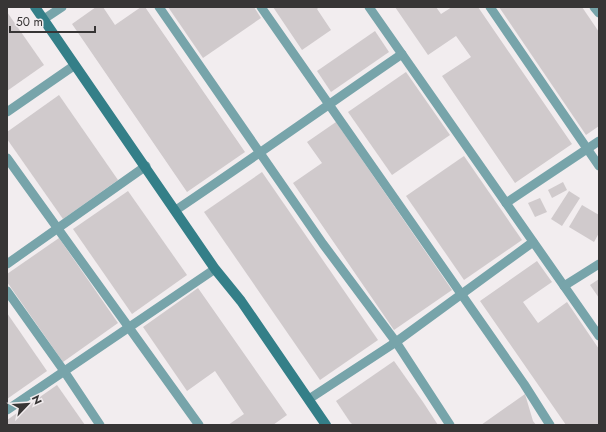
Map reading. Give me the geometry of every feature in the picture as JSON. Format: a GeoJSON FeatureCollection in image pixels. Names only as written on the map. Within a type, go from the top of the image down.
{"type":"FeatureCollection","features":[{"type":"Feature","properties":{"kind":"street"},"geometry":{"type":"LineString","coordinates":[[36,7],[215,269],[240,301],[326,425]]}},
{"type":"Feature","properties":{"kind":"street"},"geometry":{"type":"LineString","coordinates":[[44,19],[62,7]]}},
{"type":"Feature","properties":{"kind":"street"},"geometry":{"type":"LineString","coordinates":[[159,7],[323,244],[396,342],[450,425]]}},
{"type":"Feature","properties":{"kind":"street"},"geometry":{"type":"LineString","coordinates":[[261,7],[524,384],[550,425]]}},
{"type":"Feature","properties":{"kind":"street"},"geometry":{"type":"LineString","coordinates":[[369,7],[599,336]]}},
{"type":"Feature","properties":{"kind":"street"},"geometry":{"type":"LineString","coordinates":[[490,7],[599,166]]}},
{"type":"Feature","properties":{"kind":"street"},"geometry":{"type":"LineString","coordinates":[[594,7],[599,13]]}},
{"type":"Feature","properties":{"kind":"street"},"geometry":{"type":"LineString","coordinates":[[176,210],[260,154],[402,54]]}},
{"type":"Feature","properties":{"kind":"street"},"geometry":{"type":"LineString","coordinates":[[7,112],[75,65]]}},
{"type":"Feature","properties":{"kind":"street"},"geometry":{"type":"LineString","coordinates":[[506,203],[599,141]]}},
{"type":"Feature","properties":{"kind":"street"},"geometry":{"type":"LineString","coordinates":[[7,158],[199,425]]}},
{"type":"Feature","properties":{"kind":"street"},"geometry":{"type":"LineString","coordinates":[[7,264],[146,166]]}},
{"type":"Feature","properties":{"kind":"street"},"geometry":{"type":"LineString","coordinates":[[309,399],[396,342],[533,242]]}},
{"type":"Feature","properties":{"kind":"street"},"geometry":{"type":"LineString","coordinates":[[564,286],[599,264]]}},
{"type":"Feature","properties":{"kind":"street"},"geometry":{"type":"LineString","coordinates":[[7,410],[215,269]]}},
{"type":"Feature","properties":{"kind":"street"},"geometry":{"type":"LineString","coordinates":[[7,291],[64,371],[100,425]]}},
{"type":"Feature","properties":{"kind":"building"},"geometry":{"type":"Polygon","coordinates":[[[96,7],[103,7],[115,25],[141,7],[145,7],[245,152],[187,192],[72,24],[96,7]]]}},
{"type":"Feature","properties":{"kind":"building"},"geometry":{"type":"Polygon","coordinates":[[[168,7],[254,7],[261,18],[203,58],[168,7]]]}},
{"type":"Feature","properties":{"kind":"building"},"geometry":{"type":"Polygon","coordinates":[[[273,7],[319,7],[317,9],[331,30],[302,50],[273,7]]]}},
{"type":"Feature","properties":{"kind":"building"},"geometry":{"type":"Polygon","coordinates":[[[395,7],[436,7],[441,14],[452,7],[478,7],[572,144],[515,183],[442,76],[471,57],[456,36],[428,55],[395,7]]]}},
{"type":"Feature","properties":{"kind":"building"},"geometry":{"type":"Polygon","coordinates":[[[499,7],[582,7],[599,32],[599,126],[586,135],[499,7]]]}},
{"type":"Feature","properties":{"kind":"building"},"geometry":{"type":"Polygon","coordinates":[[[7,12],[44,65],[7,91],[7,12]]]}},
{"type":"Feature","properties":{"kind":"building"},"geometry":{"type":"Polygon","coordinates":[[[375,31],[389,52],[331,92],[317,71],[375,31]]]}},
{"type":"Feature","properties":{"kind":"building"},"geometry":{"type":"Polygon","coordinates":[[[406,72],[450,135],[392,175],[348,112],[406,72]]]}},
{"type":"Feature","properties":{"kind":"building"},"geometry":{"type":"Polygon","coordinates":[[[59,95],[118,180],[63,219],[7,139],[7,132],[59,95]]]}},
{"type":"Feature","properties":{"kind":"building"},"geometry":{"type":"Polygon","coordinates":[[[336,122],[452,290],[394,330],[293,183],[322,163],[307,142],[336,122]]]}},
{"type":"Feature","properties":{"kind":"building"},"geometry":{"type":"Polygon","coordinates":[[[464,156],[522,240],[464,280],[406,196],[464,156]]]}},
{"type":"Feature","properties":{"kind":"building"},"geometry":{"type":"Polygon","coordinates":[[[262,172],[378,340],[320,380],[204,212],[262,172]]]}},
{"type":"Feature","properties":{"kind":"building"},"geometry":{"type":"Polygon","coordinates":[[[563,182],[567,190],[552,198],[548,190],[563,182]]]}},
{"type":"Feature","properties":{"kind":"building"},"geometry":{"type":"Polygon","coordinates":[[[128,191],[187,275],[132,314],[73,229],[128,191]]]}},
{"type":"Feature","properties":{"kind":"building"},"geometry":{"type":"Polygon","coordinates":[[[569,191],[580,198],[562,226],[551,219],[569,191]]]}},
{"type":"Feature","properties":{"kind":"building"},"geometry":{"type":"Polygon","coordinates":[[[540,198],[547,212],[535,217],[528,203],[540,198]]]}},
{"type":"Feature","properties":{"kind":"building"},"geometry":{"type":"Polygon","coordinates":[[[582,205],[599,215],[599,233],[594,242],[569,227],[582,205]]]}},
{"type":"Feature","properties":{"kind":"building"},"geometry":{"type":"Polygon","coordinates":[[[59,238],[118,323],[63,362],[7,282],[7,274],[59,238]]]}},
{"type":"Feature","properties":{"kind":"building"},"geometry":{"type":"Polygon","coordinates":[[[537,261],[552,282],[523,302],[538,323],[567,302],[599,349],[599,425],[566,425],[480,301],[537,261]]]}},
{"type":"Feature","properties":{"kind":"building"},"geometry":{"type":"Polygon","coordinates":[[[599,279],[599,298],[590,285],[599,279]]]}},
{"type":"Feature","properties":{"kind":"building"},"geometry":{"type":"Polygon","coordinates":[[[198,288],[287,415],[273,425],[228,425],[244,414],[215,371],[187,391],[143,327],[198,288]]]}},
{"type":"Feature","properties":{"kind":"building"},"geometry":{"type":"Polygon","coordinates":[[[7,313],[47,371],[7,399],[7,313]]]}},
{"type":"Feature","properties":{"kind":"building"},"geometry":{"type":"Polygon","coordinates":[[[394,361],[438,425],[353,425],[350,422],[336,401],[394,361]]]}},
{"type":"Feature","properties":{"kind":"building"},"geometry":{"type":"Polygon","coordinates":[[[57,385],[85,425],[7,425],[7,420],[57,385]]]}},
{"type":"Feature","properties":{"kind":"building"},"geometry":{"type":"Polygon","coordinates":[[[525,394],[533,421],[536,425],[481,425],[525,394]]]}}]}
